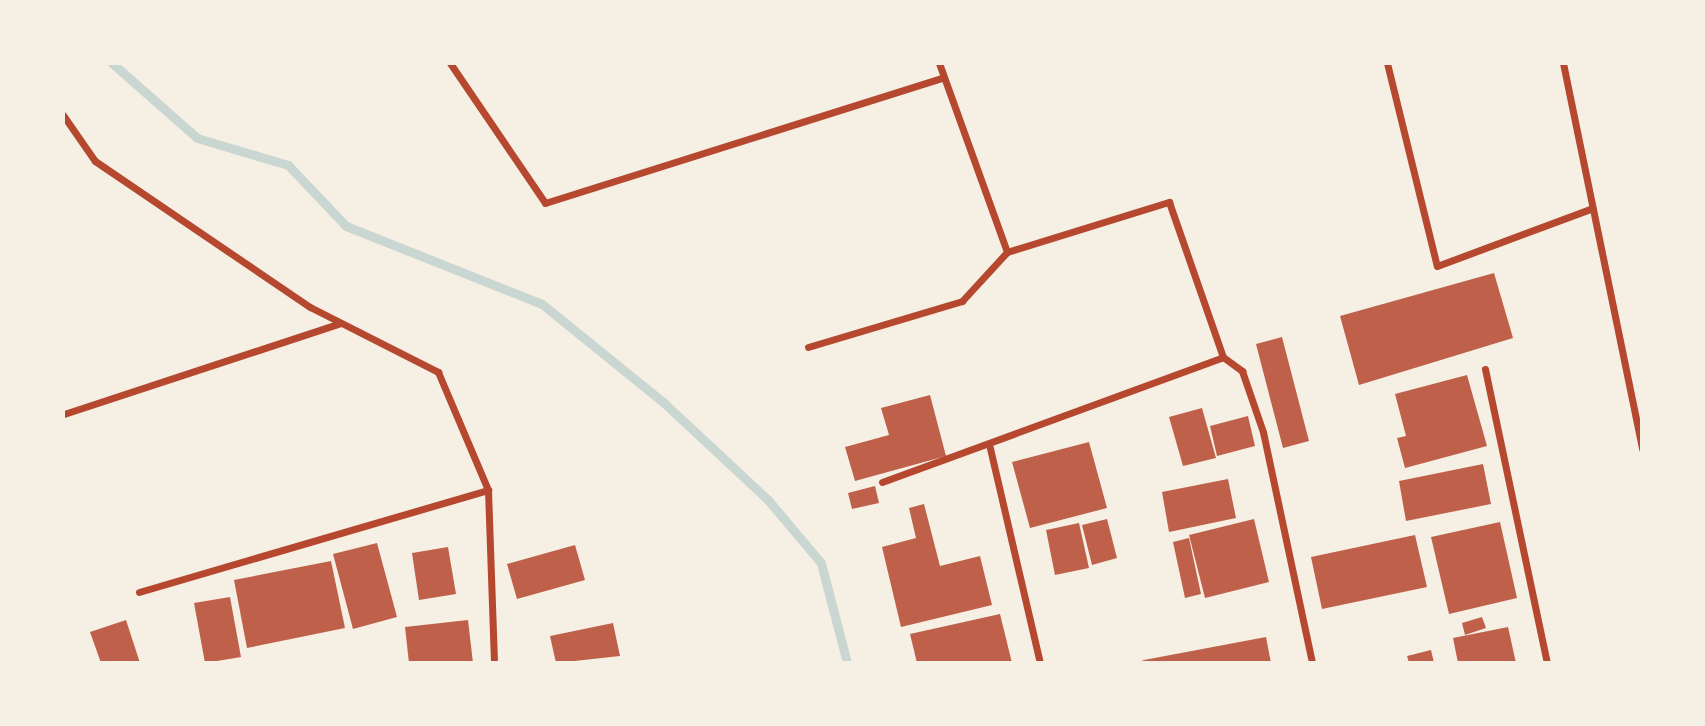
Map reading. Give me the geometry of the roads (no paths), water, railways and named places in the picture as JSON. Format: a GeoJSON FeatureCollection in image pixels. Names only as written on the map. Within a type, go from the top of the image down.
{"type":"FeatureCollection","features":[{"type":"Feature","properties":{"kind":"street"},"geometry":{"type":"LineString","coordinates":[[450,63],[545,202],[944,77]]}},
{"type":"Feature","properties":{"kind":"street"},"geometry":{"type":"LineString","coordinates":[[939,63],[1007,252]]}},
{"type":"Feature","properties":{"kind":"street"},"geometry":{"type":"LineString","coordinates":[[1387,63],[1437,266],[1593,208]]}},
{"type":"Feature","properties":{"kind":"street"},"geometry":{"type":"LineString","coordinates":[[1563,63],[1642,449]]}},
{"type":"Feature","properties":{"kind":"street"},"geometry":{"type":"LineString","coordinates":[[63,115],[95,161],[310,307],[438,372],[488,490],[494,663]]}},
{"type":"Feature","properties":{"kind":"street"},"geometry":{"type":"LineString","coordinates":[[808,347],[962,301],[1007,252],[1169,202],[1223,358],[1242,371],[1263,432],[1312,663]]}},
{"type":"Feature","properties":{"kind":"street"},"geometry":{"type":"LineString","coordinates":[[64,414],[340,323]]}},
{"type":"Feature","properties":{"kind":"street"},"geometry":{"type":"LineString","coordinates":[[882,482],[1223,358]]}},
{"type":"Feature","properties":{"kind":"street"},"geometry":{"type":"LineString","coordinates":[[1485,369],[1547,663]]}},
{"type":"Feature","properties":{"kind":"street"},"geometry":{"type":"LineString","coordinates":[[989,444],[1040,663]]}},
{"type":"Feature","properties":{"kind":"street"},"geometry":{"type":"LineString","coordinates":[[139,592],[488,490]]}},
{"type":"Feature","properties":{"kind":"waterway"},"geometry":{"type":"LineString","coordinates":[[112,63],[197,138],[288,165],[346,226],[542,304],[663,402],[768,500],[821,563],[847,663]]}}]}
